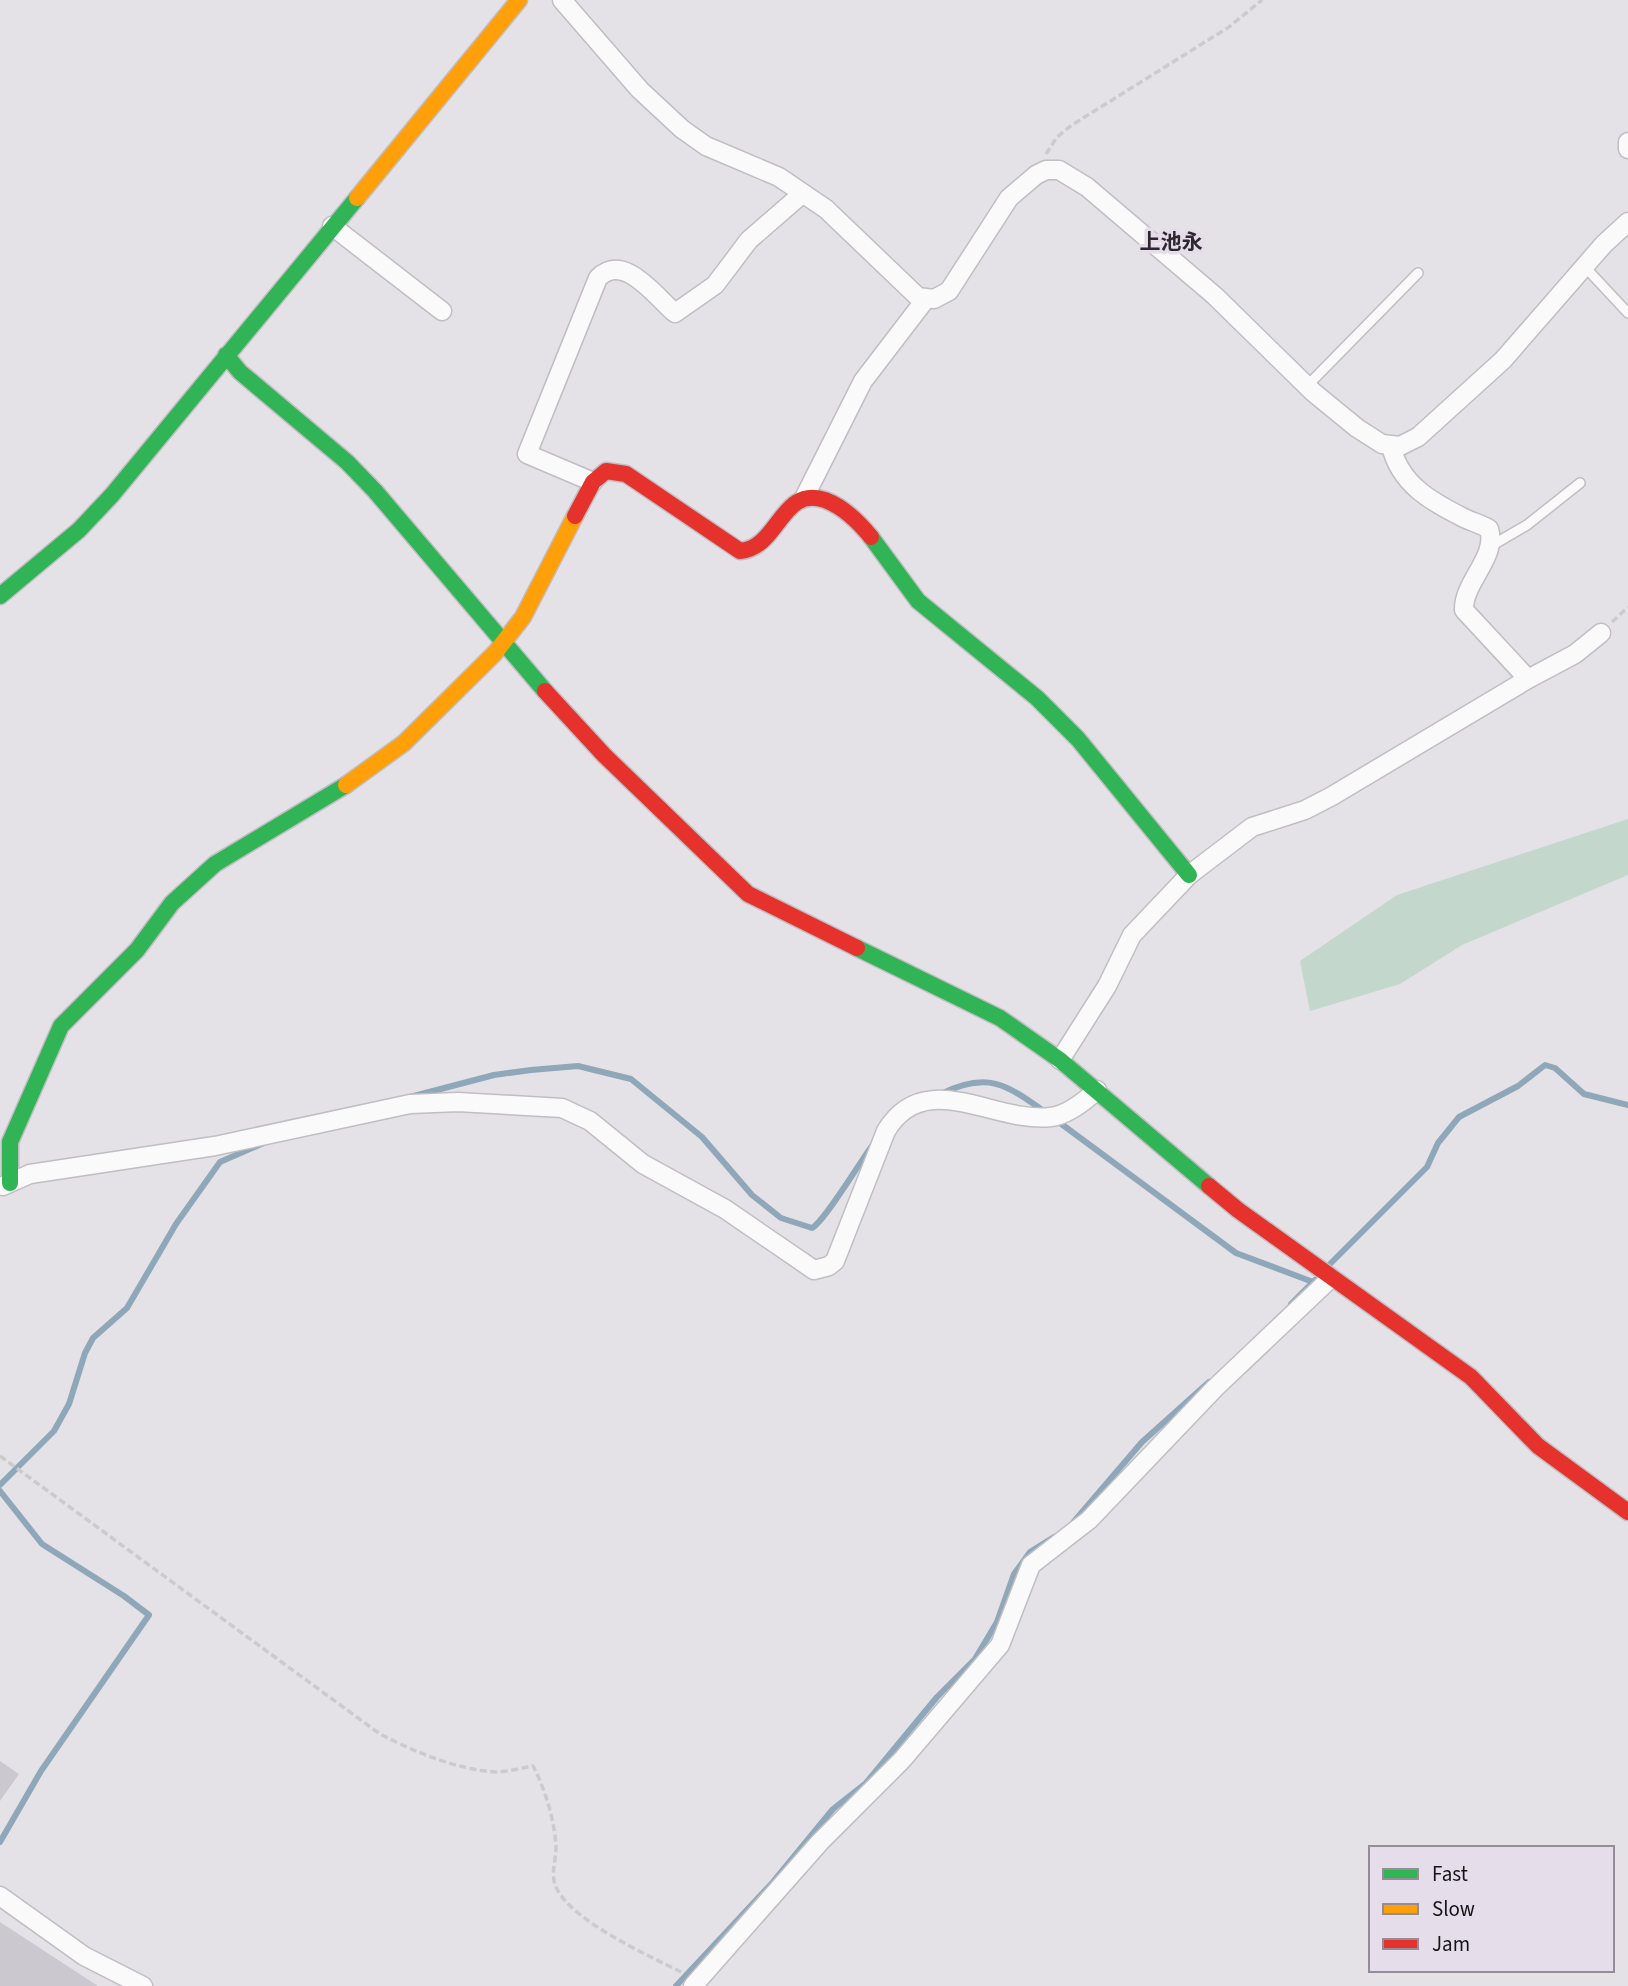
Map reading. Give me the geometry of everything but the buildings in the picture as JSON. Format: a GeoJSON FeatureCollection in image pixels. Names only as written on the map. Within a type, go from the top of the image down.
{"type":"FeatureCollection","features":[{"type":"Feature","properties":{"kind":"street"},"geometry":{"type":"LineString","coordinates":[[2,591],[79,530],[112,495],[519,0]]}},
{"type":"Feature","properties":{"kind":"street"},"geometry":{"type":"LineString","coordinates":[[562,0],[640,90],[682,129],[706,146],[779,177],[842,223],[911,292],[925,300]]}},
{"type":"Feature","properties":{"kind":"street"},"geometry":{"type":"LineString","coordinates":[[1628,142],[1628,149]]}},
{"type":"Feature","properties":{"kind":"street"},"geometry":{"type":"LineString","coordinates":[[804,498],[863,381],[925,300],[949,291],[996,214],[1009,198],[1042,173],[1059,170],[1087,187],[1215,296],[1307,386],[1372,439],[1391,446],[1400,446],[1418,437],[1472,390],[1503,360],[1628,222]]}},
{"type":"Feature","properties":{"kind":"street"},"geometry":{"type":"LineString","coordinates":[[593,482],[527,454],[598,278],[606,270],[618,268],[628,272],[675,313],[715,285],[749,240],[802,194]]}},
{"type":"Feature","properties":{"kind":"street"},"geometry":{"type":"LineString","coordinates":[[332,226],[442,312]]}},
{"type":"Feature","properties":{"kind":"street"},"geometry":{"type":"LineString","coordinates":[[226,355],[240,372],[347,463],[375,491],[412,531],[503,645],[604,755],[748,894],[1000,1018],[1060,1060],[1238,1209],[1471,1377],[1538,1446],[1628,1512]]}},
{"type":"Feature","properties":{"kind":"street"},"geometry":{"type":"LineString","coordinates":[[1391,446],[1395,463],[1407,481],[1443,507],[1486,527],[1491,534],[1490,547],[1466,594],[1464,610],[1528,679]]}},
{"type":"Feature","properties":{"kind":"street"},"geometry":{"type":"LineString","coordinates":[[5,1186],[10,1142],[18,1118],[61,1026],[137,950],[172,904],[215,864],[324,801],[404,743],[503,645],[523,617],[593,482],[606,471],[626,474],[740,551],[759,548],[793,504],[804,498],[821,499],[844,512],[867,531],[916,599],[1014,678],[1068,729],[1136,804],[1189,875]]}},
{"type":"Feature","properties":{"kind":"street"},"geometry":{"type":"LineString","coordinates":[[1060,1060],[1107,986],[1132,936],[1189,875],[1252,827],[1305,810],[1332,796],[1574,654],[1601,633]]}},
{"type":"Feature","properties":{"kind":"street"},"geometry":{"type":"LineString","coordinates":[[5,1186],[30,1174],[215,1146],[410,1104],[458,1102],[562,1108],[590,1121],[643,1164],[725,1209],[814,1270],[830,1266],[835,1261],[886,1131],[895,1116],[911,1106],[948,1098],[1025,1118],[1054,1117],[1080,1105],[1097,1090]]}},
{"type":"Feature","properties":{"kind":"street"},"geometry":{"type":"LineString","coordinates":[[695,1983],[820,1842],[901,1760],[1000,1645],[1031,1565],[1089,1520],[1215,1388],[1331,1278]]}},
{"type":"Feature","properties":{"kind":"street"},"geometry":{"type":"LineString","coordinates":[[0,1896],[84,1956],[143,1986]]}},
{"type":"Feature","properties":{"kind":"lane"},"geometry":{"type":"LineString","coordinates":[[1585,267],[1628,313]]}},
{"type":"Feature","properties":{"kind":"lane"},"geometry":{"type":"LineString","coordinates":[[1307,386],[1418,273]]}},
{"type":"Feature","properties":{"kind":"lane"},"geometry":{"type":"LineString","coordinates":[[1490,547],[1537,518],[1580,482]]}},
{"type":"Feature","properties":{"kind":"path"},"geometry":{"type":"LineString","coordinates":[[1042,173],[1044,158],[1056,137],[1229,27],[1262,0]]}},
{"type":"Feature","properties":{"kind":"path"},"geometry":{"type":"LineString","coordinates":[[0,1457],[380,1734],[432,1758],[476,1769],[497,1772],[533,1766],[543,1785],[556,1845],[553,1872],[558,1894],[603,1930],[695,1983]]}},
{"type":"Feature","properties":{"kind":"green space"},"geometry":{"type":"Polygon","coordinates":[[[1628,819],[1628,875],[1462,945],[1400,984],[1310,1011],[1300,961],[1397,895],[1628,819]]]}},
{"type":"Feature","properties":{"kind":"waterway"},"geometry":{"type":"LineString","coordinates":[[1327,1267],[1427,1167],[1438,1143],[1459,1117],[1518,1086],[1545,1065],[1555,1068],[1584,1094],[1628,1105]]}},
{"type":"Feature","properties":{"kind":"waterway"},"geometry":{"type":"LineString","coordinates":[[410,1097],[494,1075],[578,1066],[631,1079],[702,1137],[752,1195],[781,1218],[812,1228],[834,1203],[874,1143]]}},
{"type":"Feature","properties":{"kind":"waterway"},"geometry":{"type":"LineString","coordinates":[[941,1094],[971,1083],[996,1084],[1019,1094],[1045,1112]]}},
{"type":"Feature","properties":{"kind":"waterway"},"geometry":{"type":"LineString","coordinates":[[1056,1120],[1236,1253],[1313,1282]]}},
{"type":"Feature","properties":{"kind":"waterway"},"geometry":{"type":"LineString","coordinates":[[0,1485],[54,1431],[69,1404],[85,1353],[93,1338],[127,1308],[176,1224],[220,1162],[266,1142]]}},
{"type":"Feature","properties":{"kind":"waterway"},"geometry":{"type":"LineString","coordinates":[[1291,1304],[1315,1280]]}},
{"type":"Feature","properties":{"kind":"waterway"},"geometry":{"type":"LineString","coordinates":[[1071,1525],[1142,1442],[1209,1382]]}},
{"type":"Feature","properties":{"kind":"waterway"},"geometry":{"type":"LineString","coordinates":[[0,1491],[42,1544],[149,1615],[41,1771],[0,1842]]}},
{"type":"Feature","properties":{"kind":"waterway"},"geometry":{"type":"LineString","coordinates":[[676,1986],[773,1882],[833,1809],[866,1783],[937,1697],[975,1659],[997,1622],[1014,1574],[1030,1552],[1054,1537]]}},
{"type":"Feature","properties":{"kind":"traffic: fast"},"geometry":{"type":"LineString","coordinates":[[0,596],[79,530],[112,495],[357,198]]}},
{"type":"Feature","properties":{"kind":"traffic: fast"},"geometry":{"type":"LineString","coordinates":[[226,355],[240,372],[347,462],[375,491],[545,691]]}},
{"type":"Feature","properties":{"kind":"traffic: fast"},"geometry":{"type":"LineString","coordinates":[[871,537],[918,601],[1037,698],[1078,739],[1189,875]]}},
{"type":"Feature","properties":{"kind":"traffic: fast"},"geometry":{"type":"LineString","coordinates":[[10,1183],[10,1142],[61,1026],[137,950],[172,903],[215,864],[346,785]]}},
{"type":"Feature","properties":{"kind":"traffic: fast"},"geometry":{"type":"LineString","coordinates":[[857,948],[1000,1018],[1060,1060],[1209,1186]]}},
{"type":"Feature","properties":{"kind":"traffic: slow"},"geometry":{"type":"LineString","coordinates":[[357,198],[519,0]]}},
{"type":"Feature","properties":{"kind":"traffic: slow"},"geometry":{"type":"LineString","coordinates":[[346,785],[404,743],[495,653],[523,617],[575,516]]}},
{"type":"Feature","properties":{"kind":"traffic: jam"},"geometry":{"type":"LineString","coordinates":[[575,516],[593,482],[606,471],[626,474],[740,551],[764,540],[789,509],[799,501],[810,498],[825,500],[838,506],[856,520],[871,537]]}},
{"type":"Feature","properties":{"kind":"traffic: jam"},"geometry":{"type":"LineString","coordinates":[[545,691],[604,755],[748,894],[857,948]]}},
{"type":"Feature","properties":{"kind":"traffic: jam"},"geometry":{"type":"LineString","coordinates":[[1209,1186],[1238,1210],[1471,1377],[1538,1446],[1628,1512]]}},
{"type":"Feature","properties":{"kind":"district","name":"上池永"},"geometry":{"type":"Point","coordinates":[1171,242]}}]}
